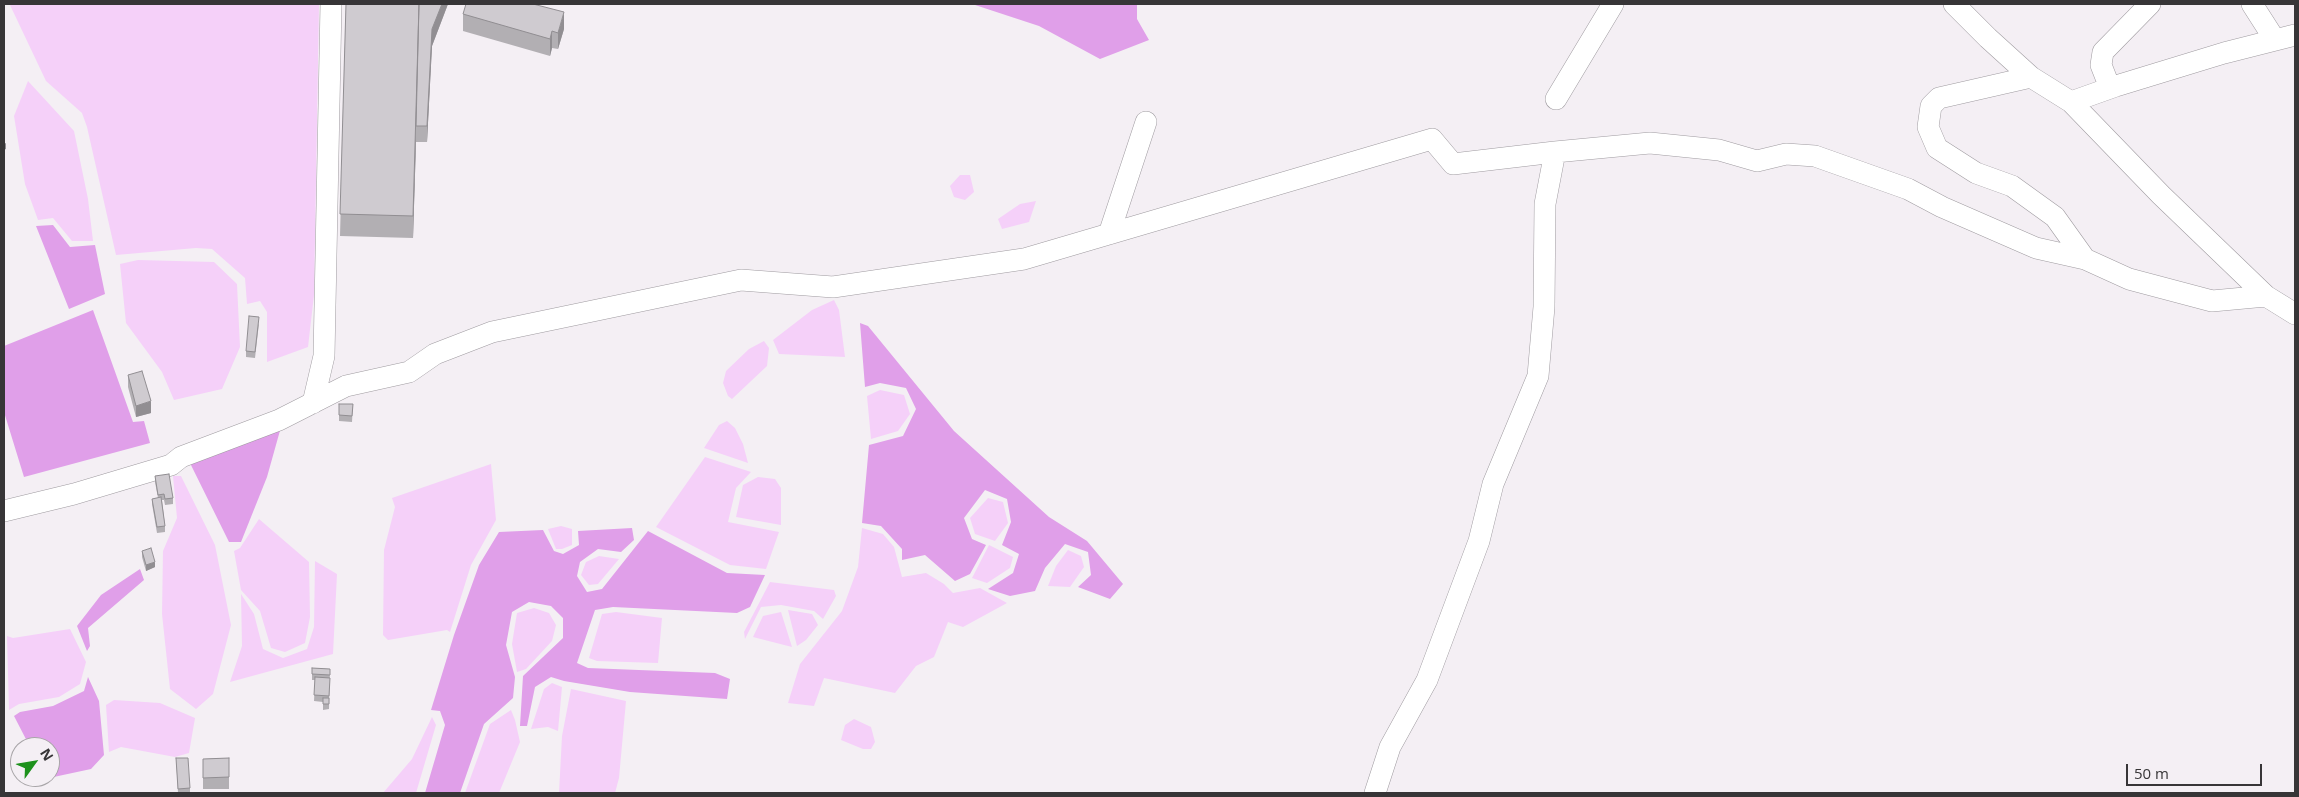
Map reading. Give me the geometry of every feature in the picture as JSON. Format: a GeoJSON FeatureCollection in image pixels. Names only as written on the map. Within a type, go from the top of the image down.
{"type":"FeatureCollection","features":[{"type":"Feature","properties":{"kind":"street"},"geometry":{"type":"LineString","coordinates":[[314,403],[324,356],[331,4]]}},
{"type":"Feature","properties":{"kind":"street"},"geometry":{"type":"LineString","coordinates":[[1556,99],[1613,4]]}},
{"type":"Feature","properties":{"kind":"street"},"geometry":{"type":"LineString","coordinates":[[1954,4],[2031,77],[2071,102],[2161,195],[2266,296],[2295,314]]}},
{"type":"Feature","properties":{"kind":"street"},"geometry":{"type":"LineString","coordinates":[[2110,88],[2101,65],[2103,52],[2150,4]]}},
{"type":"Feature","properties":{"kind":"street"},"geometry":{"type":"LineString","coordinates":[[2252,4],[2285,38]]}},
{"type":"Feature","properties":{"kind":"street"},"geometry":{"type":"LineString","coordinates":[[2071,102],[2224,53],[2285,38]]}},
{"type":"Feature","properties":{"kind":"street"},"geometry":{"type":"LineString","coordinates":[[2031,77],[1939,98],[1931,106],[1928,127],[1937,148],[1976,172],[2012,186],[2055,217],[2085,259]]}},
{"type":"Feature","properties":{"kind":"street"},"geometry":{"type":"LineString","coordinates":[[1108,234],[1146,122]]}},
{"type":"Feature","properties":{"kind":"street"},"geometry":{"type":"LineString","coordinates":[[4,511],[74,494],[171,465],[181,457],[279,420],[346,386],[409,372],[435,354],[492,332],[741,280],[833,288],[1024,259],[1432,139],[1453,164],[1650,143],[1718,150],[1757,161],[1786,154],[1815,156],[1908,190],[2036,248],[2085,259],[2129,279],[2212,301],[2266,296]]}},
{"type":"Feature","properties":{"kind":"street"},"geometry":{"type":"LineString","coordinates":[[1375,793],[1390,747],[1427,680],[1479,541],[1493,484],[1538,376],[1544,307],[1545,204],[1555,152]]}},
{"type":"Feature","properties":{"kind":"shaded area"},"geometry":{"type":"Polygon","coordinates":[[[319,4],[314,295],[308,347],[267,362],[267,312],[260,301],[247,304],[245,278],[212,249],[196,248],[116,255],[87,127],[82,113],[46,81],[10,5],[319,4]]]}},
{"type":"Feature","properties":{"kind":"shaded area"},"geometry":{"type":"Polygon","coordinates":[[[972,4],[1137,4],[1137,19],[1149,40],[1100,59],[1039,26],[972,4]]]}},
{"type":"Feature","properties":{"kind":"shaded area"},"geometry":{"type":"Polygon","coordinates":[[[28,81],[74,131],[88,199],[93,241],[72,241],[53,218],[38,220],[25,184],[14,116],[28,81]]]}},
{"type":"Feature","properties":{"kind":"shaded area"},"geometry":{"type":"Polygon","coordinates":[[[960,175],[970,175],[974,192],[965,200],[954,197],[950,186],[960,175]]]}},
{"type":"Feature","properties":{"kind":"shaded area"},"geometry":{"type":"Polygon","coordinates":[[[1036,201],[1029,222],[1002,229],[998,219],[1020,204],[1036,201]]]}},
{"type":"Feature","properties":{"kind":"shaded area"},"geometry":{"type":"Polygon","coordinates":[[[53,225],[70,247],[95,245],[105,294],[69,309],[36,226],[53,225]]]}},
{"type":"Feature","properties":{"kind":"shaded area"},"geometry":{"type":"Polygon","coordinates":[[[138,260],[214,262],[237,284],[240,347],[222,389],[174,400],[162,372],[126,323],[120,264],[138,260]]]}},
{"type":"Feature","properties":{"kind":"shaded area"},"geometry":{"type":"Polygon","coordinates":[[[834,300],[839,310],[845,357],[779,354],[773,340],[812,310],[834,300]]]}},
{"type":"Feature","properties":{"kind":"shaded area"},"geometry":{"type":"Polygon","coordinates":[[[93,310],[133,422],[144,421],[150,443],[24,477],[4,412],[4,346],[93,310]]]}},
{"type":"Feature","properties":{"kind":"shaded area"},"geometry":{"type":"Polygon","coordinates":[[[860,323],[868,326],[954,431],[1049,517],[1087,541],[1123,584],[1110,599],[1078,587],[1091,575],[1088,552],[1065,544],[1045,568],[1035,591],[1010,596],[988,589],[1013,573],[1019,554],[1002,545],[1011,522],[1007,499],[985,490],[964,518],[972,539],[986,545],[970,574],[955,581],[925,555],[902,560],[902,549],[881,526],[862,523],[869,445],[903,436],[916,409],[906,388],[880,383],[865,387],[860,323]]]}},
{"type":"Feature","properties":{"kind":"shaded area"},"geometry":{"type":"Polygon","coordinates":[[[764,341],[769,348],[767,366],[732,399],[728,396],[723,383],[726,371],[749,349],[764,341]]]}},
{"type":"Feature","properties":{"kind":"shaded area"},"geometry":{"type":"Polygon","coordinates":[[[880,390],[904,395],[910,414],[898,431],[871,439],[867,396],[880,390]]]}},
{"type":"Feature","properties":{"kind":"shaded area"},"geometry":{"type":"Polygon","coordinates":[[[727,421],[735,428],[743,444],[748,463],[704,448],[719,425],[727,421]]]}},
{"type":"Feature","properties":{"kind":"shaded area"},"geometry":{"type":"Polygon","coordinates":[[[281,427],[267,477],[241,542],[229,542],[189,461],[281,427]]]}},
{"type":"Feature","properties":{"kind":"shaded area"},"geometry":{"type":"Polygon","coordinates":[[[705,457],[751,472],[736,488],[728,522],[779,532],[766,569],[730,565],[656,527],[705,457]]]}},
{"type":"Feature","properties":{"kind":"shaded area"},"geometry":{"type":"Polygon","coordinates":[[[491,464],[496,520],[471,565],[450,632],[447,630],[388,640],[383,635],[384,550],[395,507],[392,498],[491,464]]]}},
{"type":"Feature","properties":{"kind":"shaded area"},"geometry":{"type":"Polygon","coordinates":[[[173,476],[181,476],[215,545],[231,625],[213,694],[196,709],[170,689],[162,614],[163,551],[177,518],[173,476]]]}},
{"type":"Feature","properties":{"kind":"shaded area"},"geometry":{"type":"Polygon","coordinates":[[[758,477],[775,479],[781,488],[781,525],[736,517],[743,485],[758,477]]]}},
{"type":"Feature","properties":{"kind":"shaded area"},"geometry":{"type":"Polygon","coordinates":[[[988,498],[1003,502],[1008,523],[995,541],[975,534],[970,518],[988,498]]]}},
{"type":"Feature","properties":{"kind":"shaded area"},"geometry":{"type":"Polygon","coordinates":[[[259,519],[309,562],[310,617],[305,643],[285,652],[271,648],[260,611],[241,590],[234,551],[240,548],[259,519]]]}},
{"type":"Feature","properties":{"kind":"shaded area"},"geometry":{"type":"Polygon","coordinates":[[[561,526],[572,529],[572,545],[556,549],[548,529],[561,526]]]}},
{"type":"Feature","properties":{"kind":"shaded area"},"geometry":{"type":"Polygon","coordinates":[[[632,528],[634,540],[621,552],[598,549],[580,562],[577,576],[587,592],[602,589],[648,531],[727,573],[765,575],[750,607],[737,613],[613,607],[595,610],[577,663],[588,668],[715,673],[730,679],[727,699],[630,692],[564,681],[551,677],[535,687],[527,726],[520,726],[523,676],[563,638],[563,618],[551,606],[529,602],[512,612],[506,645],[515,677],[513,698],[484,724],[460,793],[425,793],[445,725],[440,711],[431,710],[454,635],[479,565],[499,532],[543,530],[554,551],[563,554],[579,545],[578,531],[632,528]]]}},
{"type":"Feature","properties":{"kind":"shaded area"},"geometry":{"type":"Polygon","coordinates":[[[862,528],[883,534],[894,547],[902,577],[926,573],[944,584],[953,593],[980,588],[1007,603],[963,627],[948,622],[934,657],[916,666],[895,693],[824,678],[814,706],[788,703],[800,664],[842,611],[858,567],[862,528]]]}},
{"type":"Feature","properties":{"kind":"shaded area"},"geometry":{"type":"Polygon","coordinates":[[[989,545],[1013,557],[1010,568],[987,583],[972,578],[989,545]]]}},
{"type":"Feature","properties":{"kind":"shaded area"},"geometry":{"type":"Polygon","coordinates":[[[1068,550],[1081,556],[1084,567],[1070,587],[1048,586],[1056,566],[1068,550]]]}},
{"type":"Feature","properties":{"kind":"shaded area"},"geometry":{"type":"Polygon","coordinates":[[[599,556],[619,559],[598,584],[589,585],[581,575],[586,562],[599,556]]]}},
{"type":"Feature","properties":{"kind":"shaded area"},"geometry":{"type":"Polygon","coordinates":[[[315,561],[337,574],[333,654],[230,682],[242,646],[241,594],[254,614],[263,649],[283,658],[307,649],[314,627],[315,561]]]}},
{"type":"Feature","properties":{"kind":"shaded area"},"geometry":{"type":"Polygon","coordinates":[[[140,569],[144,580],[88,628],[90,646],[87,651],[77,626],[101,595],[140,569]]]}},
{"type":"Feature","properties":{"kind":"shaded area"},"geometry":{"type":"Polygon","coordinates":[[[770,582],[834,590],[836,596],[823,619],[814,611],[781,605],[761,607],[745,639],[744,632],[770,582]]]}},
{"type":"Feature","properties":{"kind":"shaded area"},"geometry":{"type":"Polygon","coordinates":[[[534,608],[549,613],[556,625],[552,641],[526,669],[517,672],[512,644],[517,613],[534,608]]]}},
{"type":"Feature","properties":{"kind":"shaded area"},"geometry":{"type":"Polygon","coordinates":[[[788,610],[812,614],[818,625],[806,640],[797,646],[788,610]]]}},
{"type":"Feature","properties":{"kind":"shaded area"},"geometry":{"type":"Polygon","coordinates":[[[616,612],[662,618],[658,663],[597,661],[589,658],[602,614],[616,612]]]}},
{"type":"Feature","properties":{"kind":"shaded area"},"geometry":{"type":"Polygon","coordinates":[[[781,612],[792,647],[753,637],[763,616],[781,612]]]}},
{"type":"Feature","properties":{"kind":"shaded area"},"geometry":{"type":"Polygon","coordinates":[[[70,629],[86,662],[80,684],[59,697],[19,704],[9,710],[7,636],[13,638],[70,629]]]}},
{"type":"Feature","properties":{"kind":"shaded area"},"geometry":{"type":"Polygon","coordinates":[[[88,677],[99,701],[104,755],[91,769],[60,776],[60,737],[25,737],[14,716],[20,712],[53,706],[84,691],[88,677]]]}},
{"type":"Feature","properties":{"kind":"shaded area"},"geometry":{"type":"Polygon","coordinates":[[[552,683],[562,687],[558,731],[548,727],[531,729],[544,689],[552,683]]]}},
{"type":"Feature","properties":{"kind":"shaded area"},"geometry":{"type":"Polygon","coordinates":[[[571,689],[626,701],[619,778],[615,793],[559,793],[562,736],[571,689]]]}},
{"type":"Feature","properties":{"kind":"shaded area"},"geometry":{"type":"Polygon","coordinates":[[[114,700],[160,703],[195,718],[189,753],[175,757],[121,747],[109,752],[106,705],[114,700]]]}},
{"type":"Feature","properties":{"kind":"shaded area"},"geometry":{"type":"Polygon","coordinates":[[[511,710],[520,742],[499,793],[465,793],[490,724],[511,710]]]}},
{"type":"Feature","properties":{"kind":"shaded area"},"geometry":{"type":"Polygon","coordinates":[[[432,717],[436,725],[416,793],[383,793],[412,759],[432,717]]]}},
{"type":"Feature","properties":{"kind":"shaded area"},"geometry":{"type":"Polygon","coordinates":[[[854,719],[871,727],[875,742],[871,749],[863,749],[841,740],[845,725],[854,719]]]}},
{"type":"Feature","properties":{"kind":"building"},"geometry":{"type":"Polygon","coordinates":[[[346,4],[419,4],[413,216],[340,214],[346,4]]]}},
{"type":"Feature","properties":{"kind":"building"},"geometry":{"type":"Polygon","coordinates":[[[419,4],[442,4],[432,29],[427,126],[416,126],[419,4]]]}},
{"type":"Feature","properties":{"kind":"building"},"geometry":{"type":"Polygon","coordinates":[[[466,4],[533,4],[564,12],[558,33],[552,31],[550,39],[463,14],[466,4]]]}},
{"type":"Feature","properties":{"kind":"building"},"geometry":{"type":"Polygon","coordinates":[[[249,316],[259,317],[255,352],[246,351],[249,316]]]}},
{"type":"Feature","properties":{"kind":"building"},"geometry":{"type":"Polygon","coordinates":[[[142,371],[151,401],[136,406],[128,375],[142,371]]]}},
{"type":"Feature","properties":{"kind":"building"},"geometry":{"type":"Polygon","coordinates":[[[339,404],[353,404],[352,416],[339,415],[339,404]]]}},
{"type":"Feature","properties":{"kind":"building"},"geometry":{"type":"Polygon","coordinates":[[[169,474],[173,498],[165,499],[164,494],[158,495],[155,476],[169,474]]]}},
{"type":"Feature","properties":{"kind":"building"},"geometry":{"type":"Polygon","coordinates":[[[161,497],[165,526],[157,527],[152,499],[161,497]]]}},
{"type":"Feature","properties":{"kind":"building"},"geometry":{"type":"Polygon","coordinates":[[[151,548],[155,562],[146,565],[142,551],[151,548]]]}},
{"type":"Feature","properties":{"kind":"building"},"geometry":{"type":"Polygon","coordinates":[[[312,668],[330,669],[330,675],[312,674],[312,668]]]}},
{"type":"Feature","properties":{"kind":"building"},"geometry":{"type":"Polygon","coordinates":[[[315,677],[330,678],[329,696],[314,695],[315,677]]]}},
{"type":"Feature","properties":{"kind":"building"},"geometry":{"type":"Polygon","coordinates":[[[323,698],[329,698],[329,704],[323,704],[323,698]]]}},
{"type":"Feature","properties":{"kind":"building"},"geometry":{"type":"Polygon","coordinates":[[[176,758],[188,758],[190,788],[178,789],[176,758]]]}},
{"type":"Feature","properties":{"kind":"building"},"geometry":{"type":"Polygon","coordinates":[[[229,758],[229,777],[203,778],[203,759],[229,758]]]}}]}
